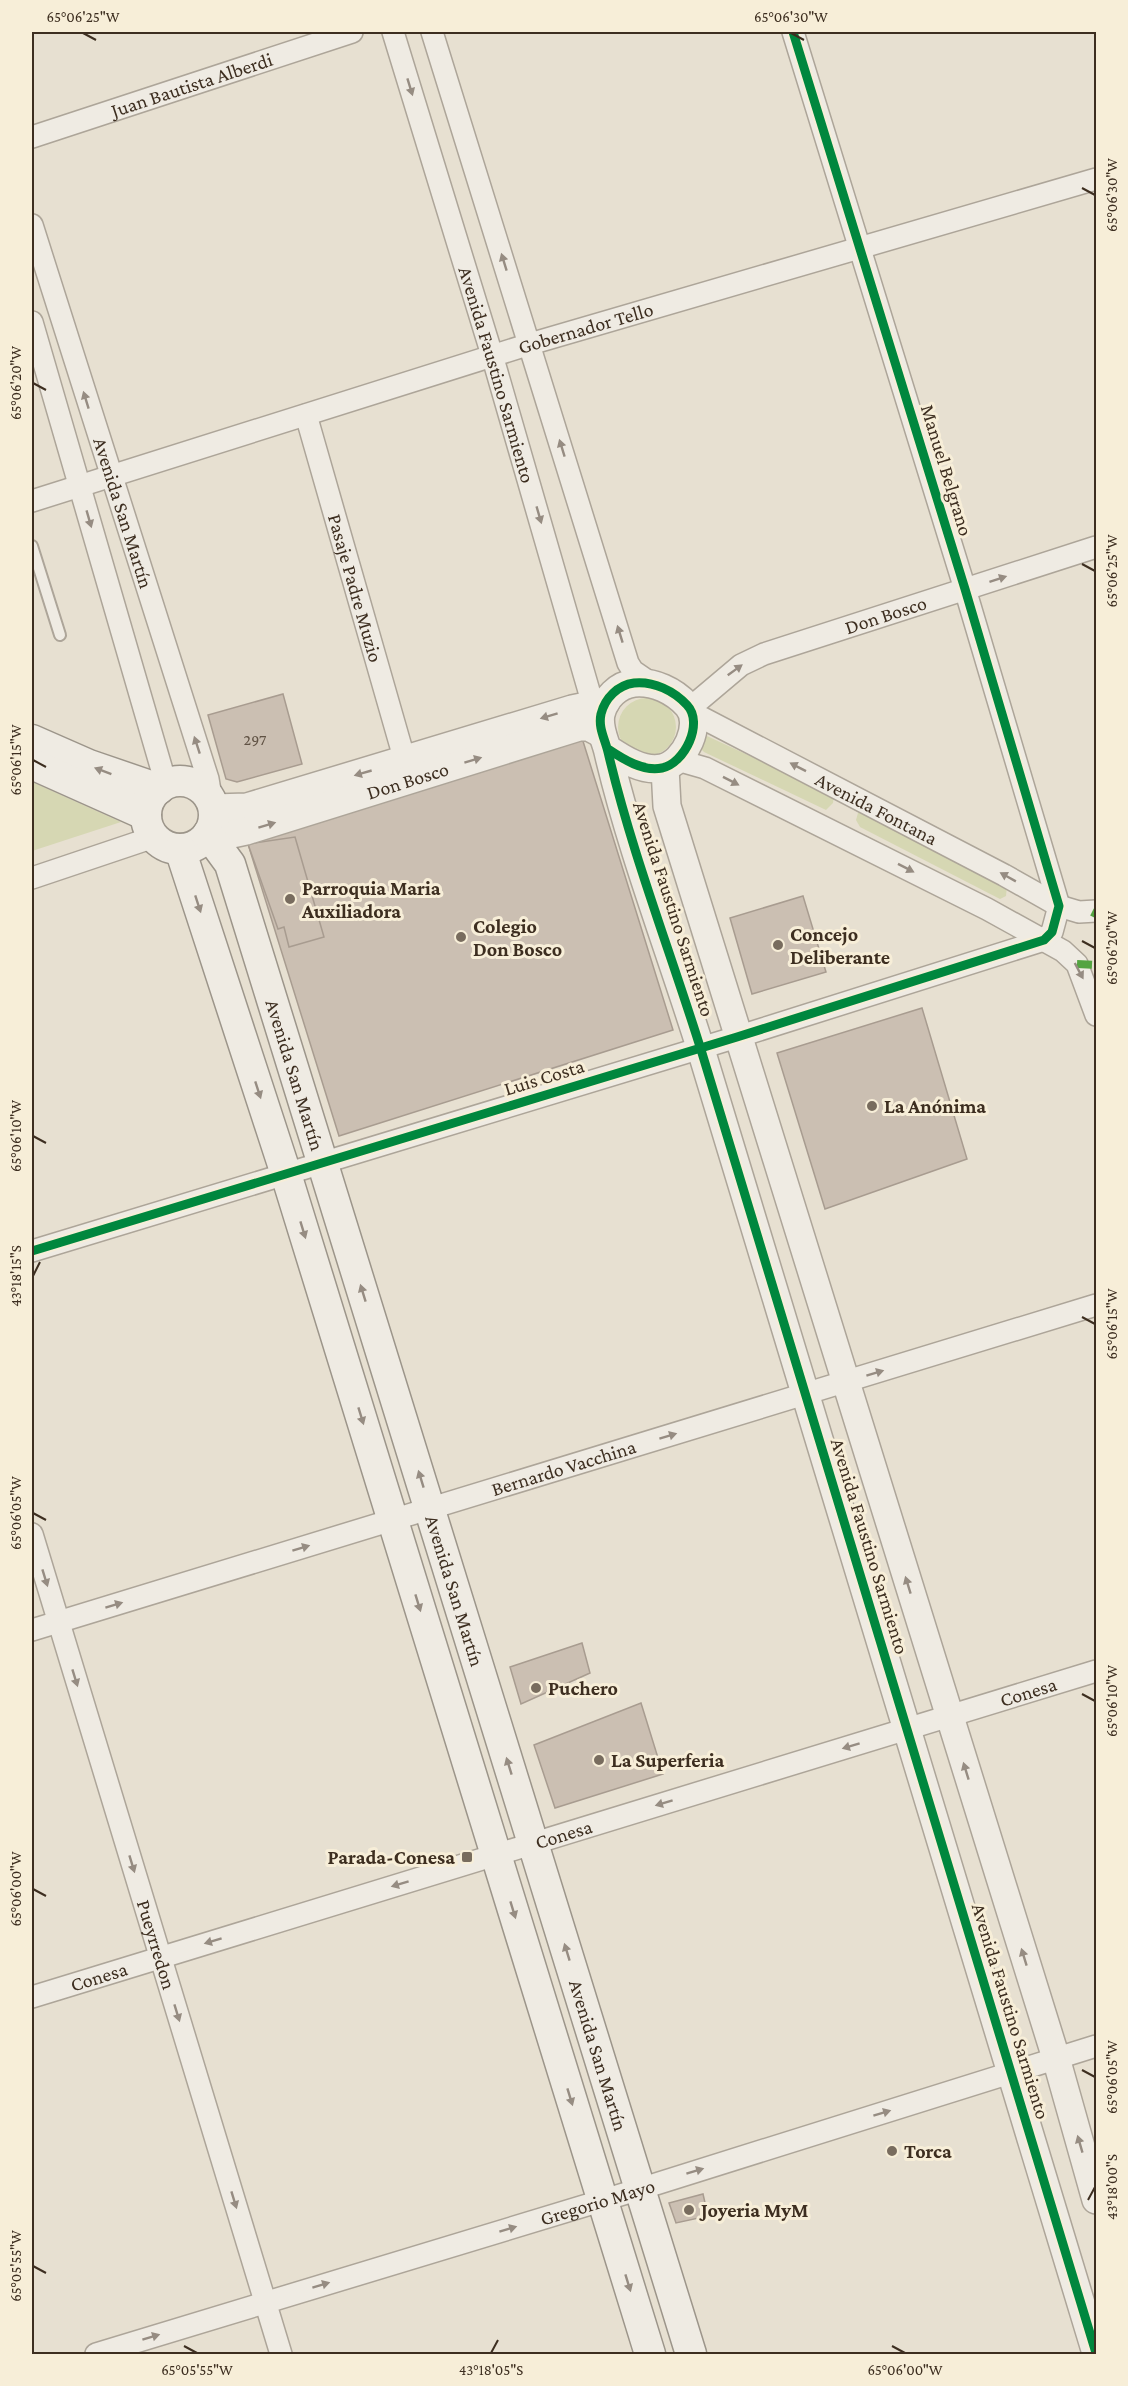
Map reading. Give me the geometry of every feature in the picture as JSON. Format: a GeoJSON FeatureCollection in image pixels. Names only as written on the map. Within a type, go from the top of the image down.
{"type":"FeatureCollection","features":[{"type":"Feature","properties":{"kind":"main road"},"geometry":{"type":"LineString","coordinates":[[32,740],[98,769],[199,843],[211,818]]}},
{"type":"Feature","properties":{"kind":"main road"},"geometry":{"type":"LineString","coordinates":[[32,764],[161,815]]}},
{"type":"Feature","properties":{"kind":"main road","name":"Avenida San Martín"},"geometry":{"type":"LineString","coordinates":[[650,2355],[286,1174],[161,815],[175,781],[195,784],[230,864],[691,2355]]}},
{"type":"Feature","properties":{"kind":"street","name":"Juan Bautista Alberdi"},"geometry":{"type":"LineString","coordinates":[[32,137],[352,32]]}},
{"type":"Feature","properties":{"kind":"street","name":"Avenida Faustino Sarmiento"},"geometry":{"type":"LineString","coordinates":[[393,32],[602,721],[611,775],[701,1048],[1096,2354]]}},
{"type":"Feature","properties":{"kind":"street","name":"Avenida Faustino Sarmiento"},"geometry":{"type":"LineString","coordinates":[[432,32],[628,663],[633,671],[671,693],[692,711]]}},
{"type":"Feature","properties":{"kind":"street","name":"Manuel Belgrano"},"geometry":{"type":"LineString","coordinates":[[793,32],[965,589],[1058,914]]}},
{"type":"Feature","properties":{"kind":"street","name":"Gobernador Tello"},"geometry":{"type":"LineString","coordinates":[[32,501],[492,355],[1096,179]]}},
{"type":"Feature","properties":{"kind":"street","name":"Avenida San Martín"},"geometry":{"type":"LineString","coordinates":[[32,225],[208,779],[211,818]]}},
{"type":"Feature","properties":{"kind":"street","name":"Avenida San Martín"},"geometry":{"type":"LineString","coordinates":[[32,322],[79,485],[161,815]]}},
{"type":"Feature","properties":{"kind":"street","name":"Pasaje Padre Muzio"},"geometry":{"type":"LineString","coordinates":[[306,415],[405,761]]}},
{"type":"Feature","properties":{"kind":"street","name":"Don Bosco"},"geometry":{"type":"LineString","coordinates":[[692,711],[741,665],[764,654],[1096,547]]}},
{"type":"Feature","properties":{"kind":"street"},"geometry":{"type":"LineString","coordinates":[[649,682],[628,683],[616,690],[602,721],[640,766],[671,764],[691,739],[692,711]]}},
{"type":"Feature","properties":{"kind":"street","name":"Avenida Fontana"},"geometry":{"type":"LineString","coordinates":[[692,711],[1004,875],[1058,914],[1094,911]]}},
{"type":"Feature","properties":{"kind":"street","name":"Don Bosco"},"geometry":{"type":"LineString","coordinates":[[211,818],[405,761],[602,721]]}},
{"type":"Feature","properties":{"kind":"street","name":"Don Bosco"},"geometry":{"type":"LineString","coordinates":[[211,818],[232,834],[246,831],[579,727],[589,727],[602,721]]}},
{"type":"Feature","properties":{"kind":"street","name":"Avenida Faustino Sarmiento"},"geometry":{"type":"LineString","coordinates":[[671,764],[667,806],[844,1382],[1056,2058],[1096,2200]]}},
{"type":"Feature","properties":{"kind":"street","name":"Avenida Fontana"},"geometry":{"type":"LineString","coordinates":[[671,764],[705,768],[1044,940]]}},
{"type":"Feature","properties":{"kind":"street"},"geometry":{"type":"LineString","coordinates":[[32,878],[161,815]]}},
{"type":"Feature","properties":{"kind":"street"},"geometry":{"type":"LineString","coordinates":[[1058,914],[1044,940],[1077,964],[1096,1015]]}},
{"type":"Feature","properties":{"kind":"street","name":"Luis Costa"},"geometry":{"type":"LineString","coordinates":[[32,1251],[737,1037],[1044,940]]}},
{"type":"Feature","properties":{"kind":"street","name":"Bernardo Vacchina"},"geometry":{"type":"LineString","coordinates":[[32,1630],[1096,1305]]}},
{"type":"Feature","properties":{"kind":"street","name":"Pueyrredon"},"geometry":{"type":"LineString","coordinates":[[32,1534],[281,2355]]}},
{"type":"Feature","properties":{"kind":"street","name":"Conesa"},"geometry":{"type":"LineString","coordinates":[[32,1997],[1096,1671]]}},
{"type":"Feature","properties":{"kind":"street","name":"Gregorio Mayo"},"geometry":{"type":"LineString","coordinates":[[96,2355],[640,2189],[1096,2046]]}},
{"type":"Feature","properties":{"kind":"lane"},"geometry":{"type":"LineString","coordinates":[[32,546],[60,635]]}},
{"type":"Feature","properties":{"kind":"green space"},"geometry":{"type":"Polygon","coordinates":[[[647,698],[658,700],[671,711],[676,727],[674,738],[663,751],[647,756],[636,754],[623,743],[618,727],[620,716],[631,703],[647,698]]]}},
{"type":"Feature","properties":{"kind":"green space"},"geometry":{"type":"Polygon","coordinates":[[[707,736],[834,795],[833,803],[826,810],[704,752],[699,747],[707,736]]]}},
{"type":"Feature","properties":{"kind":"green space"},"geometry":{"type":"Polygon","coordinates":[[[32,782],[121,822],[32,851],[32,782]]]}},
{"type":"Feature","properties":{"kind":"green space"},"geometry":{"type":"Polygon","coordinates":[[[865,812],[1007,886],[1006,896],[1000,899],[860,827],[856,820],[858,813],[865,812]]]}},
{"type":"Feature","properties":{"kind":"building"},"geometry":{"type":"Polygon","coordinates":[[[283,694],[302,764],[237,782],[226,779],[208,715],[283,694]]]}},
{"type":"Feature","properties":{"kind":"building","name":"Colegio Don Bosco"},"geometry":{"type":"Polygon","coordinates":[[[582,738],[673,1030],[339,1136],[248,844],[582,738]]]}},
{"type":"Feature","properties":{"kind":"building","name":"Parroquia Maria Auxiliadora"},"geometry":{"type":"Polygon","coordinates":[[[295,837],[324,937],[289,947],[284,927],[278,929],[248,844],[295,837]]]}},
{"type":"Feature","properties":{"kind":"building","name":"Concejo Deliberante"},"geometry":{"type":"Polygon","coordinates":[[[803,896],[826,972],[752,994],[730,918],[803,896]]]}},
{"type":"Feature","properties":{"kind":"building","name":"La Anónima"},"geometry":{"type":"Polygon","coordinates":[[[922,1008],[967,1159],[825,1209],[777,1053],[922,1008]]]}},
{"type":"Feature","properties":{"kind":"building","name":"Puchero"},"geometry":{"type":"Polygon","coordinates":[[[582,1643],[590,1673],[521,1704],[510,1667],[582,1643]]]}},
{"type":"Feature","properties":{"kind":"building","name":"La Superferia"},"geometry":{"type":"Polygon","coordinates":[[[641,1703],[663,1774],[555,1808],[534,1745],[641,1703]]]}},
{"type":"Feature","properties":{"kind":"building","name":"Joyeria MyM"},"geometry":{"type":"Polygon","coordinates":[[[703,2194],[708,2216],[676,2223],[669,2203],[703,2194]]]}},
{"type":"Feature","properties":{"kind":"marked path"},"geometry":{"type":"LineString","coordinates":[[1092,912],[1096,914]]}},
{"type":"Feature","properties":{"kind":"marked path"},"geometry":{"type":"LineString","coordinates":[[1077,964],[1096,965]]}},
{"type":"Feature","properties":{"kind":"cycle path"},"geometry":{"type":"LineString","coordinates":[[32,1251],[737,1037],[1044,940],[1052,932],[1059,906],[965,589],[793,32]]}},
{"type":"Feature","properties":{"kind":"cycle path"},"geometry":{"type":"LineString","coordinates":[[608,749],[648,768],[655,769],[670,765],[678,759],[690,741],[694,722],[692,713],[687,705],[670,691],[656,685],[628,684],[618,689],[609,698],[601,714],[601,729],[628,828],[702,1053],[752,1215],[1096,2353]]}},
{"type":"Feature","properties":{"kind":"place","name":"Parroquia Maria Auxiliadora"},"geometry":{"type":"Point","coordinates":[290,899]}},
{"type":"Feature","properties":{"kind":"place","name":"Colegio Don Bosco"},"geometry":{"type":"Point","coordinates":[461,937]}},
{"type":"Feature","properties":{"kind":"place","name":"Concejo Deliberante"},"geometry":{"type":"Point","coordinates":[778,945]}},
{"type":"Feature","properties":{"kind":"place","name":"La Anónima"},"geometry":{"type":"Point","coordinates":[872,1106]}},
{"type":"Feature","properties":{"kind":"place","name":"Puchero"},"geometry":{"type":"Point","coordinates":[536,1688]}},
{"type":"Feature","properties":{"kind":"place","name":"La Superferia"},"geometry":{"type":"Point","coordinates":[599,1760]}},
{"type":"Feature","properties":{"kind":"place","name":"Parada-Conesa"},"geometry":{"type":"Point","coordinates":[467,1857]}},
{"type":"Feature","properties":{"kind":"place","name":"Torca"},"geometry":{"type":"Point","coordinates":[892,2151]}},
{"type":"Feature","properties":{"kind":"place","name":"Joyeria MyM"},"geometry":{"type":"Point","coordinates":[689,2210]}}]}
